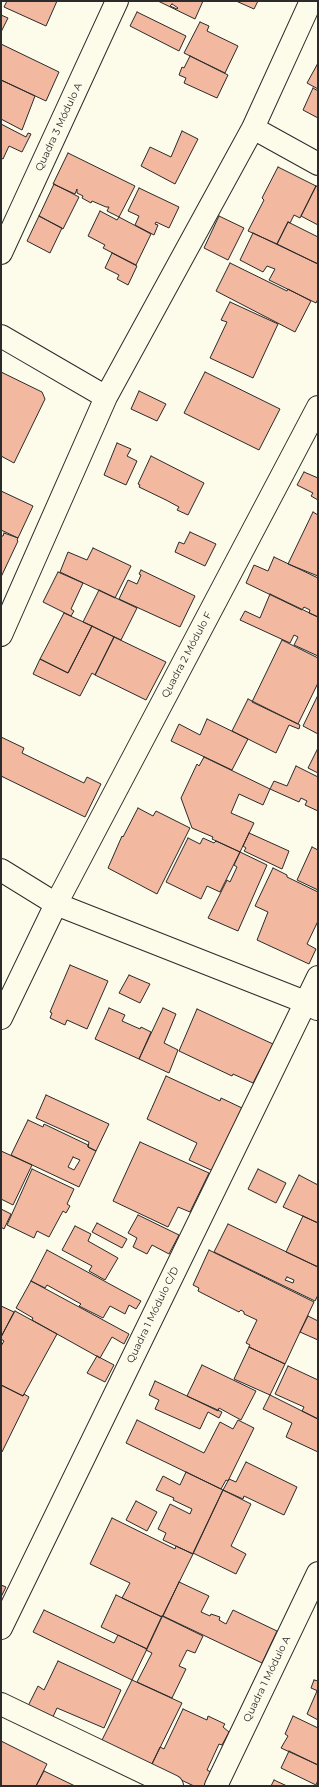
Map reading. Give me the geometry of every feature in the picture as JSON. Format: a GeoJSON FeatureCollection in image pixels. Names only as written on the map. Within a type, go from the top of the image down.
{"type":"FeatureCollection","features":[{"type":"Feature","properties":{"kind":"street","name":"Quadra 3 Módulo A"},"geometry":{"type":"LineString","coordinates":[[1,253],[117,1]]}},
{"type":"Feature","properties":{"kind":"street"},"geometry":{"type":"LineString","coordinates":[[1,635],[106,398],[253,128],[311,1]]}},
{"type":"Feature","properties":{"kind":"street"},"geometry":{"type":"LineString","coordinates":[[253,128],[318,164]]}},
{"type":"Feature","properties":{"kind":"street"},"geometry":{"type":"LineString","coordinates":[[1,336],[106,398]]}},
{"type":"Feature","properties":{"kind":"street","name":"Quadra 2 Módulo F"},"geometry":{"type":"LineString","coordinates":[[1,1018],[56,904],[318,406]]}},
{"type":"Feature","properties":{"kind":"street"},"geometry":{"type":"LineString","coordinates":[[1,870],[56,904],[312,1006]]}},
{"type":"Feature","properties":{"kind":"street","name":"Quadra 1 Módulo C/D"},"geometry":{"type":"LineString","coordinates":[[1,1628],[312,1006],[318,977]]}},
{"type":"Feature","properties":{"kind":"street","name":"Quadra 1 Módulo A"},"geometry":{"type":"LineString","coordinates":[[216,1786],[318,1572]]}},
{"type":"Feature","properties":{"kind":"street"},"geometry":{"type":"LineString","coordinates":[[1,1704],[172,1786]]}},
{"type":"Feature","properties":{"kind":"building"},"geometry":{"type":"Polygon","coordinates":[[[7,1],[57,1],[46,26],[4,7],[7,1]]]}},
{"type":"Feature","properties":{"kind":"building"},"geometry":{"type":"Polygon","coordinates":[[[158,1],[203,1],[195,19],[158,1]],[[172,4],[170,6],[177,9],[178,8],[172,4]]]}},
{"type":"Feature","properties":{"kind":"building"},"geometry":{"type":"Polygon","coordinates":[[[236,1],[258,1],[254,9],[236,1]]]}},
{"type":"Feature","properties":{"kind":"building"},"geometry":{"type":"Polygon","coordinates":[[[137,12],[186,36],[179,51],[130,26],[137,12]]]}},
{"type":"Feature","properties":{"kind":"building"},"geometry":{"type":"Polygon","coordinates":[[[1,15],[8,18],[1,32],[1,15]]]}},
{"type":"Feature","properties":{"kind":"building"},"geometry":{"type":"Polygon","coordinates":[[[200,22],[209,26],[207,31],[238,46],[225,73],[184,53],[200,22]]]}},
{"type":"Feature","properties":{"kind":"building"},"geometry":{"type":"Polygon","coordinates":[[[1,44],[59,72],[46,101],[1,80],[1,44]]]}},
{"type":"Feature","properties":{"kind":"building"},"geometry":{"type":"Polygon","coordinates":[[[190,56],[228,75],[217,98],[184,83],[186,78],[179,75],[182,67],[184,68],[190,56]]]}},
{"type":"Feature","properties":{"kind":"building"},"geometry":{"type":"Polygon","coordinates":[[[318,63],[318,89],[307,83],[318,63]]]}},
{"type":"Feature","properties":{"kind":"building"},"geometry":{"type":"Polygon","coordinates":[[[1,80],[35,96],[22,130],[1,119],[1,80]]]}},
{"type":"Feature","properties":{"kind":"building"},"geometry":{"type":"Polygon","coordinates":[[[313,88],[318,91],[318,118],[303,110],[313,88]]]}},
{"type":"Feature","properties":{"kind":"building"},"geometry":{"type":"Polygon","coordinates":[[[1,124],[26,137],[28,133],[31,134],[22,152],[9,146],[3,159],[1,158],[1,124]]]}},
{"type":"Feature","properties":{"kind":"building"},"geometry":{"type":"Polygon","coordinates":[[[182,131],[198,139],[175,184],[141,166],[150,147],[171,157],[182,131]]]}},
{"type":"Feature","properties":{"kind":"building"},"geometry":{"type":"Polygon","coordinates":[[[68,153],[135,186],[119,217],[107,211],[109,207],[92,201],[91,203],[82,198],[83,196],[77,193],[77,189],[75,194],[53,184],[68,153]]]}},
{"type":"Feature","properties":{"kind":"building"},"geometry":{"type":"Polygon","coordinates":[[[278,167],[316,186],[300,218],[294,215],[290,223],[288,222],[277,244],[248,231],[264,200],[262,198],[278,167]]]}},
{"type":"Feature","properties":{"kind":"building"},"geometry":{"type":"Polygon","coordinates":[[[54,184],[79,197],[63,229],[39,216],[54,184]]]}},
{"type":"Feature","properties":{"kind":"building"},"geometry":{"type":"Polygon","coordinates":[[[316,186],[318,187],[318,225],[301,216],[316,186]]]}},
{"type":"Feature","properties":{"kind":"building"},"geometry":{"type":"Polygon","coordinates":[[[139,188],[179,207],[169,228],[156,222],[155,224],[158,225],[154,235],[135,225],[139,216],[128,211],[139,188]]]}},
{"type":"Feature","properties":{"kind":"building"},"geometry":{"type":"Polygon","coordinates":[[[100,211],[117,220],[119,217],[151,234],[136,265],[103,248],[105,245],[88,236],[100,211]]]}},
{"type":"Feature","properties":{"kind":"building"},"geometry":{"type":"Polygon","coordinates":[[[39,216],[62,228],[50,253],[27,241],[39,216]]]}},
{"type":"Feature","properties":{"kind":"building"},"geometry":{"type":"Polygon","coordinates":[[[219,216],[244,228],[228,260],[204,248],[219,216]]]}},
{"type":"Feature","properties":{"kind":"building"},"geometry":{"type":"Polygon","coordinates":[[[288,222],[318,237],[318,264],[277,244],[288,222]]]}},
{"type":"Feature","properties":{"kind":"building"},"geometry":{"type":"Polygon","coordinates":[[[253,233],[318,264],[318,299],[316,303],[269,280],[275,269],[267,266],[263,272],[240,260],[253,233]]]}},
{"type":"Feature","properties":{"kind":"building"},"geometry":{"type":"Polygon","coordinates":[[[112,253],[137,266],[128,285],[117,279],[119,275],[105,268],[112,253]]]}},
{"type":"Feature","properties":{"kind":"building"},"geometry":{"type":"Polygon","coordinates":[[[230,263],[311,301],[295,332],[216,291],[230,263]]]}},
{"type":"Feature","properties":{"kind":"building"},"geometry":{"type":"Polygon","coordinates":[[[230,302],[278,324],[253,378],[210,358],[227,322],[221,320],[230,302]]]}},
{"type":"Feature","properties":{"kind":"building"},"geometry":{"type":"Polygon","coordinates":[[[1,372],[42,392],[45,399],[14,463],[1,456],[1,372]]]}},
{"type":"Feature","properties":{"kind":"building"},"geometry":{"type":"Polygon","coordinates":[[[205,372],[280,409],[259,450],[184,413],[205,372]]]}},
{"type":"Feature","properties":{"kind":"building"},"geometry":{"type":"Polygon","coordinates":[[[139,391],[166,404],[157,421],[131,409],[139,391]]]}},
{"type":"Feature","properties":{"kind":"building"},"geometry":{"type":"Polygon","coordinates":[[[117,443],[131,449],[127,456],[137,461],[126,485],[104,475],[117,443]]]}},
{"type":"Feature","properties":{"kind":"building"},"geometry":{"type":"Polygon","coordinates":[[[151,456],[204,483],[188,515],[177,510],[179,507],[139,487],[140,485],[138,484],[151,456]]]}},
{"type":"Feature","properties":{"kind":"building"},"geometry":{"type":"Polygon","coordinates":[[[304,472],[318,478],[318,500],[311,496],[313,493],[297,485],[304,472]]]}},
{"type":"Feature","properties":{"kind":"building"},"geometry":{"type":"Polygon","coordinates":[[[1,491],[33,506],[18,538],[1,530],[1,491]]]}},
{"type":"Feature","properties":{"kind":"building"},"geometry":{"type":"Polygon","coordinates":[[[313,512],[318,515],[318,576],[288,564],[313,512]]]}},
{"type":"Feature","properties":{"kind":"building"},"geometry":{"type":"Polygon","coordinates":[[[190,532],[216,544],[205,566],[175,552],[179,542],[184,544],[190,532]]]}},
{"type":"Feature","properties":{"kind":"building"},"geometry":{"type":"Polygon","coordinates":[[[4,533],[18,538],[18,541],[1,577],[1,536],[3,536],[4,533]]]}},
{"type":"Feature","properties":{"kind":"building"},"geometry":{"type":"Polygon","coordinates":[[[93,548],[131,566],[115,598],[60,572],[68,552],[87,560],[93,548]]]}},
{"type":"Feature","properties":{"kind":"building"},"geometry":{"type":"Polygon","coordinates":[[[274,557],[318,578],[318,617],[309,613],[310,610],[304,607],[302,610],[246,583],[254,565],[268,571],[274,557]]]}},
{"type":"Feature","properties":{"kind":"building"},"geometry":{"type":"Polygon","coordinates":[[[141,570],[195,596],[180,627],[119,599],[128,580],[137,584],[141,575],[139,574],[141,570]]]}},
{"type":"Feature","properties":{"kind":"building"},"geometry":{"type":"Polygon","coordinates":[[[58,572],[83,583],[71,609],[74,611],[71,616],[43,602],[58,572]]]}},
{"type":"Feature","properties":{"kind":"building"},"geometry":{"type":"Polygon","coordinates":[[[99,590],[137,608],[121,640],[83,622],[99,590]]]}},
{"type":"Feature","properties":{"kind":"building"},"geometry":{"type":"Polygon","coordinates":[[[270,594],[318,617],[318,656],[294,645],[298,637],[294,635],[290,643],[240,620],[245,611],[260,618],[270,594]]]}},
{"type":"Feature","properties":{"kind":"building"},"geometry":{"type":"Polygon","coordinates":[[[64,613],[92,626],[68,673],[40,659],[64,613]]]}},
{"type":"Feature","properties":{"kind":"building"},"geometry":{"type":"Polygon","coordinates":[[[92,626],[114,637],[95,675],[92,673],[80,696],[33,674],[40,659],[68,673],[92,626]]]}},
{"type":"Feature","properties":{"kind":"building"},"geometry":{"type":"Polygon","coordinates":[[[114,637],[166,662],[146,700],[95,675],[114,637]]]}},
{"type":"Feature","properties":{"kind":"building"},"geometry":{"type":"Polygon","coordinates":[[[282,640],[318,658],[318,683],[298,724],[252,702],[282,640]]]}},
{"type":"Feature","properties":{"kind":"building"},"geometry":{"type":"Polygon","coordinates":[[[318,695],[318,734],[303,726],[318,695]]]}},
{"type":"Feature","properties":{"kind":"building"},"geometry":{"type":"Polygon","coordinates":[[[248,699],[300,725],[299,729],[289,725],[276,753],[232,731],[248,699]]]}},
{"type":"Feature","properties":{"kind":"building"},"geometry":{"type":"Polygon","coordinates":[[[207,719],[248,739],[232,770],[171,741],[179,724],[200,735],[207,719]]]}},
{"type":"Feature","properties":{"kind":"building"},"geometry":{"type":"Polygon","coordinates":[[[1,737],[24,748],[22,753],[84,783],[87,777],[101,784],[85,817],[1,776],[1,737]]]}},
{"type":"Feature","properties":{"kind":"building"},"geometry":{"type":"Polygon","coordinates":[[[318,748],[318,773],[308,768],[318,748]]]}},
{"type":"Feature","properties":{"kind":"building"},"geometry":{"type":"Polygon","coordinates":[[[204,757],[270,789],[263,805],[239,794],[231,813],[254,823],[240,852],[212,839],[213,837],[192,828],[181,798],[197,764],[199,766],[204,757]]]}},
{"type":"Feature","properties":{"kind":"building"},"geometry":{"type":"Polygon","coordinates":[[[296,766],[318,777],[318,811],[305,805],[307,801],[301,798],[299,802],[270,789],[274,781],[287,786],[296,766]]]}},
{"type":"Feature","properties":{"kind":"building"},"geometry":{"type":"Polygon","coordinates":[[[138,808],[153,816],[156,811],[190,828],[157,894],[108,868],[122,836],[123,837],[138,808]]]}},
{"type":"Feature","properties":{"kind":"building"},"geometry":{"type":"Polygon","coordinates":[[[249,833],[289,851],[282,869],[244,851],[246,848],[243,846],[249,833]]]}},
{"type":"Feature","properties":{"kind":"building"},"geometry":{"type":"Polygon","coordinates":[[[188,838],[200,844],[203,838],[214,843],[216,841],[240,852],[220,892],[207,886],[201,899],[166,882],[188,838]]]}},
{"type":"Feature","properties":{"kind":"building"},"geometry":{"type":"Polygon","coordinates":[[[312,847],[318,850],[318,890],[297,880],[312,847]]]}},
{"type":"Feature","properties":{"kind":"building"},"geometry":{"type":"Polygon","coordinates":[[[240,852],[267,865],[238,931],[208,918],[227,880],[230,882],[237,867],[234,865],[240,852]]]}},
{"type":"Feature","properties":{"kind":"building"},"geometry":{"type":"Polygon","coordinates":[[[273,868],[287,875],[287,877],[318,892],[318,921],[307,944],[316,949],[309,964],[257,940],[268,912],[255,906],[273,868]]]}},
{"type":"Feature","properties":{"kind":"building"},"geometry":{"type":"Polygon","coordinates":[[[70,965],[108,981],[87,1029],[67,1020],[65,1025],[50,1018],[52,1013],[50,1012],[70,965]]]}},
{"type":"Feature","properties":{"kind":"building"},"geometry":{"type":"Polygon","coordinates":[[[129,975],[150,984],[140,1003],[119,993],[129,975]]]}},
{"type":"Feature","properties":{"kind":"building"},"geometry":{"type":"Polygon","coordinates":[[[109,1008],[125,1015],[122,1021],[151,1032],[139,1059],[95,1039],[109,1008]]]}},
{"type":"Feature","properties":{"kind":"building"},"geometry":{"type":"Polygon","coordinates":[[[163,1008],[176,1014],[164,1043],[178,1050],[169,1073],[139,1059],[163,1008]]]}},
{"type":"Feature","properties":{"kind":"building"},"geometry":{"type":"Polygon","coordinates":[[[197,1009],[273,1044],[253,1083],[233,1074],[232,1076],[179,1051],[197,1009]]]}},
{"type":"Feature","properties":{"kind":"building"},"geometry":{"type":"Polygon","coordinates":[[[166,1076],[220,1101],[221,1098],[242,1108],[213,1171],[189,1160],[197,1143],[147,1119],[166,1076]]]}},
{"type":"Feature","properties":{"kind":"building"},"geometry":{"type":"Polygon","coordinates":[[[46,1095],[109,1124],[96,1151],[88,1147],[89,1142],[36,1118],[46,1095]]]}},
{"type":"Feature","properties":{"kind":"building"},"geometry":{"type":"Polygon","coordinates":[[[28,1120],[43,1127],[44,1124],[88,1145],[88,1147],[96,1151],[79,1187],[11,1155],[28,1120]],[[73,1157],[68,1167],[74,1170],[80,1160],[73,1157]]]}},
{"type":"Feature","properties":{"kind":"building"},"geometry":{"type":"Polygon","coordinates":[[[140,1142],[209,1173],[190,1212],[178,1207],[168,1227],[113,1201],[140,1142]]]}},
{"type":"Feature","properties":{"kind":"building"},"geometry":{"type":"Polygon","coordinates":[[[1,1151],[32,1165],[13,1205],[1,1199],[1,1151]]]}},
{"type":"Feature","properties":{"kind":"building"},"geometry":{"type":"Polygon","coordinates":[[[32,1169],[74,1189],[67,1204],[70,1206],[66,1213],[63,1211],[49,1237],[37,1231],[34,1238],[7,1225],[32,1169]]]}},
{"type":"Feature","properties":{"kind":"building"},"geometry":{"type":"Polygon","coordinates":[[[258,1169],[286,1183],[276,1203],[248,1189],[258,1169]]]}},
{"type":"Feature","properties":{"kind":"building"},"geometry":{"type":"Polygon","coordinates":[[[299,1175],[318,1185],[318,1223],[283,1207],[299,1175]]]}},
{"type":"Feature","properties":{"kind":"building"},"geometry":{"type":"Polygon","coordinates":[[[1,1209],[11,1214],[4,1229],[1,1227],[1,1209]]]}},
{"type":"Feature","properties":{"kind":"building"},"geometry":{"type":"Polygon","coordinates":[[[138,1215],[179,1235],[169,1254],[152,1245],[147,1254],[133,1247],[137,1238],[128,1233],[138,1215]]]}},
{"type":"Feature","properties":{"kind":"building"},"geometry":{"type":"Polygon","coordinates":[[[303,1216],[318,1223],[318,1267],[286,1252],[303,1216]]]}},
{"type":"Feature","properties":{"kind":"building"},"geometry":{"type":"Polygon","coordinates":[[[97,1223],[127,1239],[122,1248],[92,1232],[97,1223]]]}},
{"type":"Feature","properties":{"kind":"building"},"geometry":{"type":"Polygon","coordinates":[[[228,1224],[318,1267],[318,1295],[315,1301],[214,1252],[228,1224]],[[287,1277],[285,1280],[293,1283],[294,1280],[287,1277]]]}},
{"type":"Feature","properties":{"kind":"building"},"geometry":{"type":"Polygon","coordinates":[[[75,1226],[91,1234],[88,1241],[118,1258],[105,1280],[89,1271],[92,1266],[62,1250],[75,1226]]]}},
{"type":"Feature","properties":{"kind":"building"},"geometry":{"type":"Polygon","coordinates":[[[47,1250],[141,1301],[136,1309],[129,1305],[125,1314],[110,1306],[103,1318],[79,1306],[81,1304],[47,1285],[45,1288],[31,1281],[47,1250]]]}},
{"type":"Feature","properties":{"kind":"building"},"geometry":{"type":"Polygon","coordinates":[[[209,1250],[314,1302],[285,1364],[249,1347],[250,1345],[246,1343],[257,1320],[244,1314],[241,1310],[239,1312],[198,1291],[199,1288],[193,1285],[209,1250]]]}},
{"type":"Feature","properties":{"kind":"building"},"geometry":{"type":"Polygon","coordinates":[[[31,1281],[129,1334],[124,1344],[112,1337],[100,1358],[32,1320],[33,1318],[16,1308],[31,1281]]]}},
{"type":"Feature","properties":{"kind":"building"},"geometry":{"type":"Polygon","coordinates":[[[1,1306],[14,1312],[1,1337],[1,1306]]]}},
{"type":"Feature","properties":{"kind":"building"},"geometry":{"type":"Polygon","coordinates":[[[15,1311],[57,1334],[23,1396],[1,1385],[1,1346],[4,1341],[1,1337],[15,1311]]]}},
{"type":"Feature","properties":{"kind":"building"},"geometry":{"type":"Polygon","coordinates":[[[308,1316],[318,1321],[318,1340],[300,1332],[308,1316]]]}},
{"type":"Feature","properties":{"kind":"building"},"geometry":{"type":"Polygon","coordinates":[[[249,1347],[285,1364],[270,1395],[234,1379],[249,1347]]]}},
{"type":"Feature","properties":{"kind":"building"},"geometry":{"type":"Polygon","coordinates":[[[97,1356],[114,1365],[105,1382],[87,1373],[97,1356]]]}},
{"type":"Feature","properties":{"kind":"building"},"geometry":{"type":"Polygon","coordinates":[[[202,1365],[256,1391],[241,1420],[219,1408],[218,1411],[187,1396],[202,1365]]]}},
{"type":"Feature","properties":{"kind":"building"},"geometry":{"type":"Polygon","coordinates":[[[288,1366],[318,1380],[318,1419],[302,1411],[304,1407],[275,1394],[288,1366]]]}},
{"type":"Feature","properties":{"kind":"building"},"geometry":{"type":"Polygon","coordinates":[[[155,1381],[222,1412],[219,1418],[208,1412],[200,1429],[155,1409],[159,1400],[149,1395],[155,1381]]]}},
{"type":"Feature","properties":{"kind":"building"},"geometry":{"type":"Polygon","coordinates":[[[1,1385],[23,1396],[24,1394],[29,1397],[2,1452],[1,1452],[1,1385]]]}},
{"type":"Feature","properties":{"kind":"building"},"geometry":{"type":"Polygon","coordinates":[[[270,1395],[318,1419],[318,1452],[286,1437],[292,1423],[263,1409],[270,1395]]]}},
{"type":"Feature","properties":{"kind":"building"},"geometry":{"type":"Polygon","coordinates":[[[137,1420],[204,1453],[220,1422],[233,1429],[238,1420],[254,1428],[228,1481],[226,1480],[221,1489],[126,1443],[137,1420]]]}},
{"type":"Feature","properties":{"kind":"building"},"geometry":{"type":"Polygon","coordinates":[[[246,1462],[297,1487],[284,1515],[244,1496],[243,1499],[223,1490],[229,1479],[236,1482],[246,1462]]]}},
{"type":"Feature","properties":{"kind":"building"},"geometry":{"type":"Polygon","coordinates":[[[186,1472],[223,1490],[193,1554],[163,1540],[166,1533],[158,1529],[170,1504],[190,1514],[192,1509],[173,1500],[174,1498],[156,1490],[163,1476],[180,1485],[186,1472]]]}},
{"type":"Feature","properties":{"kind":"building"},"geometry":{"type":"Polygon","coordinates":[[[223,1490],[251,1504],[231,1546],[246,1554],[236,1574],[193,1553],[223,1490]]]}},
{"type":"Feature","properties":{"kind":"building"},"geometry":{"type":"Polygon","coordinates":[[[136,1501],[157,1512],[147,1531],[126,1520],[136,1501]]]}},
{"type":"Feature","properties":{"kind":"building"},"geometry":{"type":"Polygon","coordinates":[[[112,1518],[175,1549],[176,1546],[193,1554],[162,1617],[122,1598],[130,1583],[90,1564],[112,1518]]]}},
{"type":"Feature","properties":{"kind":"building"},"geometry":{"type":"Polygon","coordinates":[[[179,1582],[209,1596],[201,1612],[210,1616],[211,1614],[220,1617],[219,1620],[226,1624],[233,1610],[277,1631],[262,1663],[163,1616],[179,1582]]]}},
{"type":"Feature","properties":{"kind":"building"},"geometry":{"type":"Polygon","coordinates":[[[1,1585],[6,1587],[1,1597],[1,1585]]]}},
{"type":"Feature","properties":{"kind":"building"},"geometry":{"type":"Polygon","coordinates":[[[116,1595],[162,1617],[147,1649],[101,1627],[116,1595]]]}},
{"type":"Feature","properties":{"kind":"building"},"geometry":{"type":"Polygon","coordinates":[[[44,1610],[114,1643],[118,1635],[147,1649],[132,1680],[33,1632],[44,1610]]]}},
{"type":"Feature","properties":{"kind":"building"},"geometry":{"type":"Polygon","coordinates":[[[162,1616],[203,1636],[195,1653],[187,1650],[179,1666],[186,1669],[172,1698],[137,1682],[152,1653],[146,1650],[162,1616]]]}},
{"type":"Feature","properties":{"kind":"building"},"geometry":{"type":"Polygon","coordinates":[[[58,1661],[121,1690],[104,1728],[57,1708],[52,1719],[27,1708],[38,1686],[44,1690],[58,1661]]]}},
{"type":"Feature","properties":{"kind":"building"},"geometry":{"type":"Polygon","coordinates":[[[132,1680],[182,1703],[151,1766],[101,1742],[132,1680]]]}},
{"type":"Feature","properties":{"kind":"building"},"geometry":{"type":"Polygon","coordinates":[[[314,1680],[318,1681],[318,1691],[311,1688],[314,1680]]]}},
{"type":"Feature","properties":{"kind":"building"},"geometry":{"type":"Polygon","coordinates":[[[318,1691],[318,1720],[307,1714],[318,1691]]]}},
{"type":"Feature","properties":{"kind":"building"},"geometry":{"type":"Polygon","coordinates":[[[183,1709],[207,1720],[208,1716],[225,1724],[223,1727],[229,1732],[222,1745],[219,1744],[207,1770],[211,1772],[204,1786],[194,1786],[151,1766],[160,1747],[164,1749],[183,1709]]]}},
{"type":"Feature","properties":{"kind":"building"},"geometry":{"type":"Polygon","coordinates":[[[293,1716],[318,1728],[318,1765],[281,1748],[288,1736],[285,1734],[293,1716]]]}},
{"type":"Feature","properties":{"kind":"building"},"geometry":{"type":"Polygon","coordinates":[[[1,1741],[47,1764],[36,1786],[1,1786],[1,1741]]]}},
{"type":"Feature","properties":{"kind":"building"},"geometry":{"type":"Polygon","coordinates":[[[289,1751],[318,1765],[318,1780],[316,1785],[281,1768],[289,1751]]]}},
{"type":"Feature","properties":{"kind":"building"},"geometry":{"type":"Polygon","coordinates":[[[44,1771],[75,1786],[36,1786],[44,1771]]]}},
{"type":"Feature","properties":{"kind":"building"},"geometry":{"type":"Polygon","coordinates":[[[274,1780],[287,1786],[271,1786],[274,1780]]]}}]}
